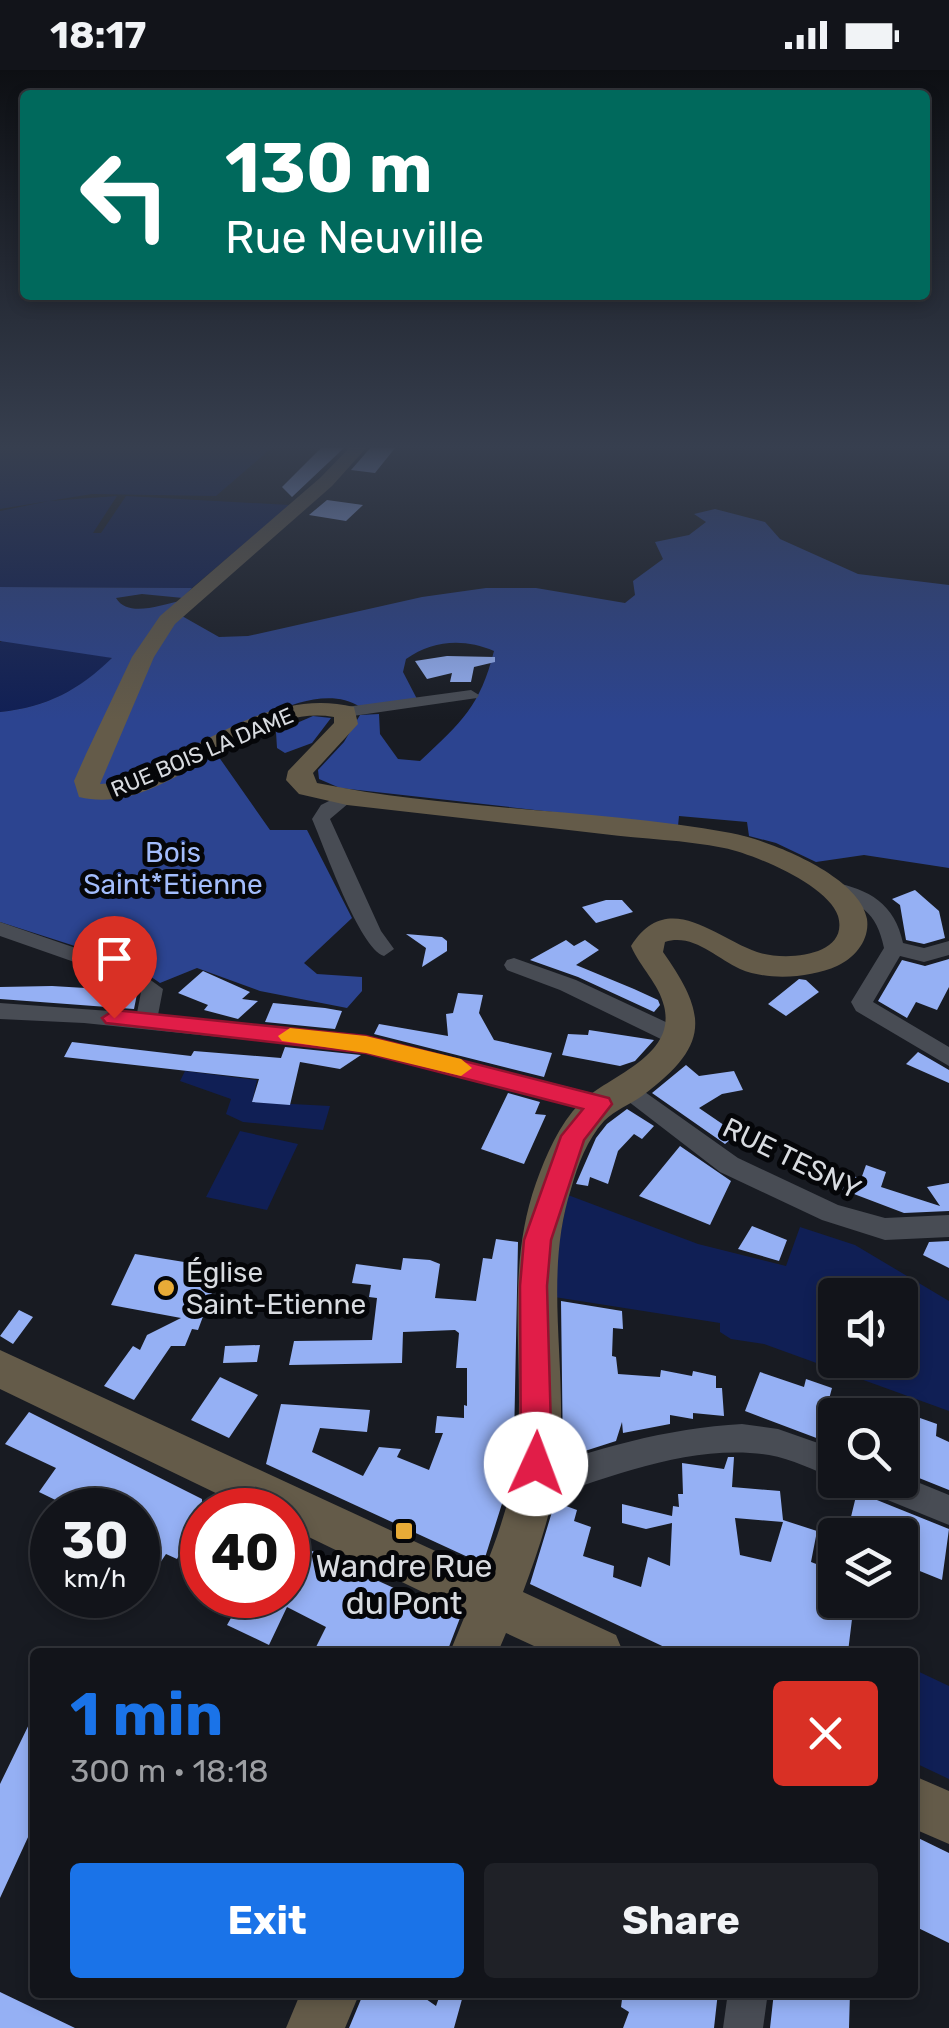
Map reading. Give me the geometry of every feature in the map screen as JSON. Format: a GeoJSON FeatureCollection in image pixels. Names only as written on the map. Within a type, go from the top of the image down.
{"type":"FeatureCollection","features":[{"type":"Feature","properties":{"kind":"street","name":"RUE BOIS LA DAME"},"geometry":{"type":"LineString","coordinates":[[262,537],[167,620],[143,657],[98,754],[86,781],[88,792],[98,795],[128,787],[226,737],[290,714],[322,706],[346,712],[471,695]]}},
{"type":"Feature","properties":{"kind":"street","name":"RUE BOIS LA DAME"},"geometry":{"type":"LineString","coordinates":[[346,712],[346,724],[302,770],[299,780],[308,788],[347,796],[731,841],[797,866],[832,888],[866,898],[882,909],[894,948]]}},
{"type":"Feature","properties":{"kind":"street"},"geometry":{"type":"LineString","coordinates":[[347,796],[320,819],[372,933],[384,948]]}},
{"type":"Feature","properties":{"kind":"street"},"geometry":{"type":"LineString","coordinates":[[476,1648],[524,1524],[534,1486],[539,1441],[534,1286],[538,1240],[573,1136],[614,1096],[662,1060],[677,1037],[680,1002],[648,953],[649,939],[664,930],[692,930],[754,963],[804,966],[837,952],[854,932],[852,914],[832,888]]}},
{"type":"Feature","properties":{"kind":"street"},"geometry":{"type":"LineString","coordinates":[[0,929],[126,973],[152,989],[150,1009],[143,1020]]}},
{"type":"Feature","properties":{"kind":"street"},"geometry":{"type":"LineString","coordinates":[[949,948],[924,955],[894,948],[862,1002],[949,1058]]}},
{"type":"Feature","properties":{"kind":"street"},"geometry":{"type":"LineString","coordinates":[[514,965],[568,985],[677,1037]]}},
{"type":"Feature","properties":{"kind":"street"},"geometry":{"type":"LineString","coordinates":[[0,1011],[143,1020],[366,1044],[614,1096]]}},
{"type":"Feature","properties":{"kind":"street","name":"RUE TESNY"},"geometry":{"type":"LineString","coordinates":[[614,1096],[729,1165],[831,1214],[885,1229],[949,1226]]}},
{"type":"Feature","properties":{"kind":"street"},"geometry":{"type":"LineString","coordinates":[[0,1369],[591,1648]]}},
{"type":"Feature","properties":{"kind":"street"},"geometry":{"type":"LineString","coordinates":[[534,1486],[720,1440],[765,1440],[818,1458]]}},
{"type":"Feature","properties":{"kind":"street"},"geometry":{"type":"LineString","coordinates":[[918,1498],[949,1510]]}},
{"type":"Feature","properties":{"kind":"street"},"geometry":{"type":"LineString","coordinates":[[918,1804],[949,1818]]}},
{"type":"Feature","properties":{"kind":"street"},"geometry":{"type":"LineString","coordinates":[[314,2028],[328,1998]]}},
{"type":"Feature","properties":{"kind":"street"},"geometry":{"type":"LineString","coordinates":[[743,2028],[747,1998]]}},
{"type":"Feature","properties":{"kind":"shaded area"},"geometry":{"type":"Polygon","coordinates":[[[0,537],[252,537],[192,588],[0,587],[0,537]]]}},
{"type":"Feature","properties":{"kind":"shaded area"},"geometry":{"type":"Polygon","coordinates":[[[6,639],[113,658],[61,695],[33,706],[0,712],[0,642],[6,639]]]}},
{"type":"Feature","properties":{"kind":"shaded area"},"geometry":{"type":"Polygon","coordinates":[[[185,1071],[257,1080],[252,1102],[330,1106],[323,1130],[243,1122],[226,1114],[231,1099],[180,1081],[185,1071]]]}},
{"type":"Feature","properties":{"kind":"shaded area"},"geometry":{"type":"Polygon","coordinates":[[[240,1131],[298,1144],[267,1210],[206,1197],[240,1131]]]}},
{"type":"Feature","properties":{"kind":"shaded area"},"geometry":{"type":"Polygon","coordinates":[[[568,1195],[698,1244],[786,1266],[800,1227],[855,1245],[910,1278],[818,1278],[818,1364],[764,1344],[731,1339],[720,1332],[720,1323],[548,1296],[568,1195]]]}},
{"type":"Feature","properties":{"kind":"shaded area"},"geometry":{"type":"Polygon","coordinates":[[[918,1283],[949,1301],[949,1411],[858,1378],[918,1378],[918,1283]]]}},
{"type":"Feature","properties":{"kind":"shaded area"},"geometry":{"type":"Polygon","coordinates":[[[918,1671],[949,1686],[949,1779],[918,1764],[918,1671]]]}},
{"type":"Feature","properties":{"kind":"green space","name":"Bois Saint*Etienne"},"geometry":{"type":"Polygon","coordinates":[[[677,537],[779,537],[858,574],[949,585],[949,868],[864,855],[816,862],[776,843],[749,836],[747,822],[679,816],[678,826],[340,788],[319,779],[318,770],[344,742],[360,715],[379,714],[380,734],[398,759],[420,761],[447,735],[476,700],[494,651],[449,643],[406,659],[403,672],[417,699],[360,707],[339,699],[304,701],[273,713],[290,726],[313,716],[331,718],[312,743],[285,753],[277,748],[276,732],[285,726],[270,714],[216,753],[270,830],[307,830],[352,918],[304,963],[317,974],[362,977],[362,991],[347,1008],[260,991],[197,968],[160,983],[134,965],[0,922],[0,712],[33,706],[61,695],[112,658],[0,641],[0,587],[192,588],[183,598],[142,594],[116,598],[136,609],[180,601],[182,616],[219,637],[248,636],[422,597],[486,588],[536,588],[625,603],[635,595],[633,581],[663,559],[655,542],[677,537]]]}},
{"type":"Feature","properties":{"kind":"building"},"geometry":{"type":"Polygon","coordinates":[[[447,656],[495,657],[495,662],[474,667],[471,682],[450,682],[452,673],[427,679],[415,661],[447,656]]]}},
{"type":"Feature","properties":{"kind":"building"},"geometry":{"type":"Polygon","coordinates":[[[915,890],[939,911],[945,938],[924,944],[906,940],[900,905],[892,899],[915,890]]]}},
{"type":"Feature","properties":{"kind":"building"},"geometry":{"type":"Polygon","coordinates":[[[622,900],[633,912],[596,923],[582,907],[622,900]]]}},
{"type":"Feature","properties":{"kind":"building"},"geometry":{"type":"Polygon","coordinates":[[[406,934],[442,937],[447,941],[447,951],[422,967],[426,948],[406,934]]]}},
{"type":"Feature","properties":{"kind":"building"},"geometry":{"type":"Polygon","coordinates":[[[566,940],[574,946],[585,940],[599,950],[576,965],[658,1000],[660,1005],[654,1012],[530,960],[566,940]]]}},
{"type":"Feature","properties":{"kind":"building"},"geometry":{"type":"Polygon","coordinates":[[[949,959],[949,987],[937,1010],[916,1002],[907,1018],[878,1001],[902,960],[925,966],[949,959]]]}},
{"type":"Feature","properties":{"kind":"building"},"geometry":{"type":"Polygon","coordinates":[[[203,971],[250,992],[242,999],[258,1001],[238,1019],[204,1010],[208,1005],[178,993],[203,971]]]}},
{"type":"Feature","properties":{"kind":"building"},"geometry":{"type":"Polygon","coordinates":[[[799,979],[819,992],[786,1016],[768,1004],[799,979]]]}},
{"type":"Feature","properties":{"kind":"building"},"geometry":{"type":"Polygon","coordinates":[[[52,986],[137,994],[134,1009],[0,999],[0,987],[52,986]]]}},
{"type":"Feature","properties":{"kind":"building"},"geometry":{"type":"Polygon","coordinates":[[[458,993],[483,995],[479,1013],[494,1040],[552,1053],[544,1077],[374,1034],[379,1024],[448,1036],[446,1014],[453,1013],[458,993]]]}},
{"type":"Feature","properties":{"kind":"building"},"geometry":{"type":"Polygon","coordinates":[[[273,1003],[342,1011],[335,1029],[265,1022],[273,1003]]]}},
{"type":"Feature","properties":{"kind":"building"},"geometry":{"type":"Polygon","coordinates":[[[589,1030],[654,1040],[635,1061],[620,1066],[562,1055],[568,1034],[588,1035],[589,1030]]]}},
{"type":"Feature","properties":{"kind":"building"},"geometry":{"type":"Polygon","coordinates":[[[72,1042],[191,1056],[194,1051],[281,1058],[285,1047],[361,1055],[340,1069],[300,1062],[290,1105],[252,1102],[259,1079],[64,1057],[72,1042]]]}},
{"type":"Feature","properties":{"kind":"building"},"geometry":{"type":"Polygon","coordinates":[[[918,1052],[949,1070],[949,1083],[906,1064],[918,1052]]]}},
{"type":"Feature","properties":{"kind":"building"},"geometry":{"type":"Polygon","coordinates":[[[686,1065],[699,1076],[734,1071],[743,1090],[722,1094],[699,1108],[737,1134],[725,1144],[652,1093],[686,1065]]]}},
{"type":"Feature","properties":{"kind":"building"},"geometry":{"type":"Polygon","coordinates":[[[508,1093],[540,1102],[535,1114],[546,1115],[524,1164],[481,1149],[508,1093]]]}},
{"type":"Feature","properties":{"kind":"building"},"geometry":{"type":"Polygon","coordinates":[[[627,1109],[654,1126],[642,1139],[634,1134],[618,1151],[608,1184],[590,1177],[588,1186],[576,1184],[596,1138],[627,1109]]]}},
{"type":"Feature","properties":{"kind":"building"},"geometry":{"type":"Polygon","coordinates":[[[680,1146],[731,1181],[710,1225],[639,1196],[680,1146]]]}},
{"type":"Feature","properties":{"kind":"building"},"geometry":{"type":"Polygon","coordinates":[[[866,1165],[886,1172],[881,1187],[940,1206],[927,1187],[949,1183],[949,1211],[904,1213],[825,1183],[831,1167],[861,1179],[866,1165]]]}},
{"type":"Feature","properties":{"kind":"building"},"geometry":{"type":"Polygon","coordinates":[[[752,1226],[787,1240],[779,1261],[738,1249],[752,1226]]]}},
{"type":"Feature","properties":{"kind":"building"},"geometry":{"type":"Polygon","coordinates":[[[496,1239],[518,1242],[514,1441],[506,1491],[483,1564],[266,1464],[281,1404],[370,1410],[367,1432],[320,1428],[312,1452],[363,1476],[379,1447],[401,1449],[397,1457],[429,1470],[443,1433],[435,1433],[437,1416],[464,1418],[464,1405],[467,1406],[467,1368],[456,1368],[459,1333],[403,1332],[402,1363],[289,1365],[294,1341],[372,1340],[377,1298],[369,1297],[371,1285],[352,1283],[356,1264],[401,1270],[403,1258],[430,1260],[440,1264],[435,1298],[476,1301],[483,1258],[492,1259],[496,1239]]]}},
{"type":"Feature","properties":{"kind":"building"},"geometry":{"type":"Polygon","coordinates":[[[949,1241],[949,1268],[923,1255],[929,1242],[949,1241]]]}},
{"type":"Feature","properties":{"kind":"building","name":"Église Saint-Etienne"},"geometry":{"type":"Polygon","coordinates":[[[135,1254],[221,1268],[198,1330],[192,1329],[185,1346],[171,1346],[134,1400],[104,1386],[133,1346],[140,1350],[147,1335],[181,1318],[111,1305],[135,1254]]]}},
{"type":"Feature","properties":{"kind":"building"},"geometry":{"type":"Polygon","coordinates":[[[561,1301],[622,1311],[623,1329],[613,1328],[612,1356],[616,1357],[618,1374],[660,1377],[661,1370],[716,1376],[716,1388],[722,1388],[724,1416],[693,1413],[693,1419],[670,1415],[670,1424],[623,1433],[622,1422],[616,1441],[563,1458],[561,1301]]]}},
{"type":"Feature","properties":{"kind":"building"},"geometry":{"type":"Polygon","coordinates":[[[19,1310],[33,1317],[13,1344],[0,1336],[19,1310]]]}},
{"type":"Feature","properties":{"kind":"building"},"geometry":{"type":"Polygon","coordinates":[[[260,1345],[257,1362],[223,1363],[225,1346],[260,1345]]]}},
{"type":"Feature","properties":{"kind":"building"},"geometry":{"type":"Polygon","coordinates":[[[760,1372],[804,1387],[806,1379],[832,1388],[829,1398],[818,1398],[818,1439],[745,1411],[760,1372]]]}},
{"type":"Feature","properties":{"kind":"building"},"geometry":{"type":"Polygon","coordinates":[[[220,1377],[258,1395],[229,1438],[191,1420],[220,1377]]]}},
{"type":"Feature","properties":{"kind":"building"},"geometry":{"type":"Polygon","coordinates":[[[29,1412],[180,1488],[177,1559],[166,1554],[160,1563],[160,1488],[42,1488],[56,1468],[5,1444],[29,1412]]]}},
{"type":"Feature","properties":{"kind":"building"},"geometry":{"type":"Polygon","coordinates":[[[920,1418],[937,1424],[936,1436],[949,1442],[949,1490],[918,1478],[920,1418]]]}},
{"type":"Feature","properties":{"kind":"building"},"geometry":{"type":"Polygon","coordinates":[[[728,1457],[734,1457],[732,1487],[780,1491],[783,1520],[817,1531],[811,1562],[818,1565],[818,1618],[852,1618],[848,1648],[666,1648],[530,1584],[555,1502],[577,1510],[574,1521],[591,1527],[583,1556],[614,1566],[613,1577],[641,1587],[648,1557],[670,1566],[672,1523],[646,1529],[622,1523],[622,1504],[672,1516],[673,1506],[679,1507],[678,1494],[683,1494],[682,1463],[724,1469],[728,1457]],[[735,1518],[740,1555],[771,1562],[783,1522],[735,1518]]]}},
{"type":"Feature","properties":{"kind":"building"},"geometry":{"type":"Polygon","coordinates":[[[856,1498],[872,1498],[949,1529],[942,1580],[918,1570],[918,1518],[851,1518],[856,1498]]]}},
{"type":"Feature","properties":{"kind":"building"},"geometry":{"type":"Polygon","coordinates":[[[310,1550],[460,1618],[449,1648],[316,1647],[326,1627],[308,1618],[310,1550]]]}},
{"type":"Feature","properties":{"kind":"building"},"geometry":{"type":"Polygon","coordinates":[[[231,1618],[282,1618],[269,1645],[227,1625],[231,1618]]]}},
{"type":"Feature","properties":{"kind":"building"},"geometry":{"type":"Polygon","coordinates":[[[30,1722],[30,1833],[0,1898],[0,1784],[30,1722]]]}},
{"type":"Feature","properties":{"kind":"building"},"geometry":{"type":"Polygon","coordinates":[[[918,1838],[949,1853],[949,1943],[918,1928],[918,1838]]]}},
{"type":"Feature","properties":{"kind":"building"},"geometry":{"type":"Polygon","coordinates":[[[0,1992],[75,2028],[0,2028],[0,1992]]]}},
{"type":"Feature","properties":{"kind":"building"},"geometry":{"type":"Polygon","coordinates":[[[362,1998],[425,1998],[436,2006],[439,1998],[462,1998],[454,2028],[349,2028],[362,1998]]]}},
{"type":"Feature","properties":{"kind":"building"},"geometry":{"type":"Polygon","coordinates":[[[622,1998],[717,1998],[714,2028],[623,2028],[629,2012],[621,2007],[622,1998]]]}},
{"type":"Feature","properties":{"kind":"building"},"geometry":{"type":"Polygon","coordinates":[[[773,1998],[850,1998],[849,2028],[770,2028],[773,1998]]]}},
{"type":"Feature","properties":{"kind":"slow traffic"},"geometry":{"type":"LineString","coordinates":[[290,1036],[366,1044],[461,1068]]}},
{"type":"Feature","properties":{"kind":"place","name":"Église Saint-Etienne"},"geometry":{"type":"Point","coordinates":[166,1288]}},
{"type":"Feature","properties":{"kind":"place","name":"Wandre Rue du Pont"},"geometry":{"type":"Point","coordinates":[404,1531]}},
{"type":"Feature","properties":{"kind":"route"},"geometry":{"type":"LineString","coordinates":[[114,1018],[366,1044],[600,1104],[573,1136],[538,1240],[534,1286],[539,1441],[536,1464]]}}]}
